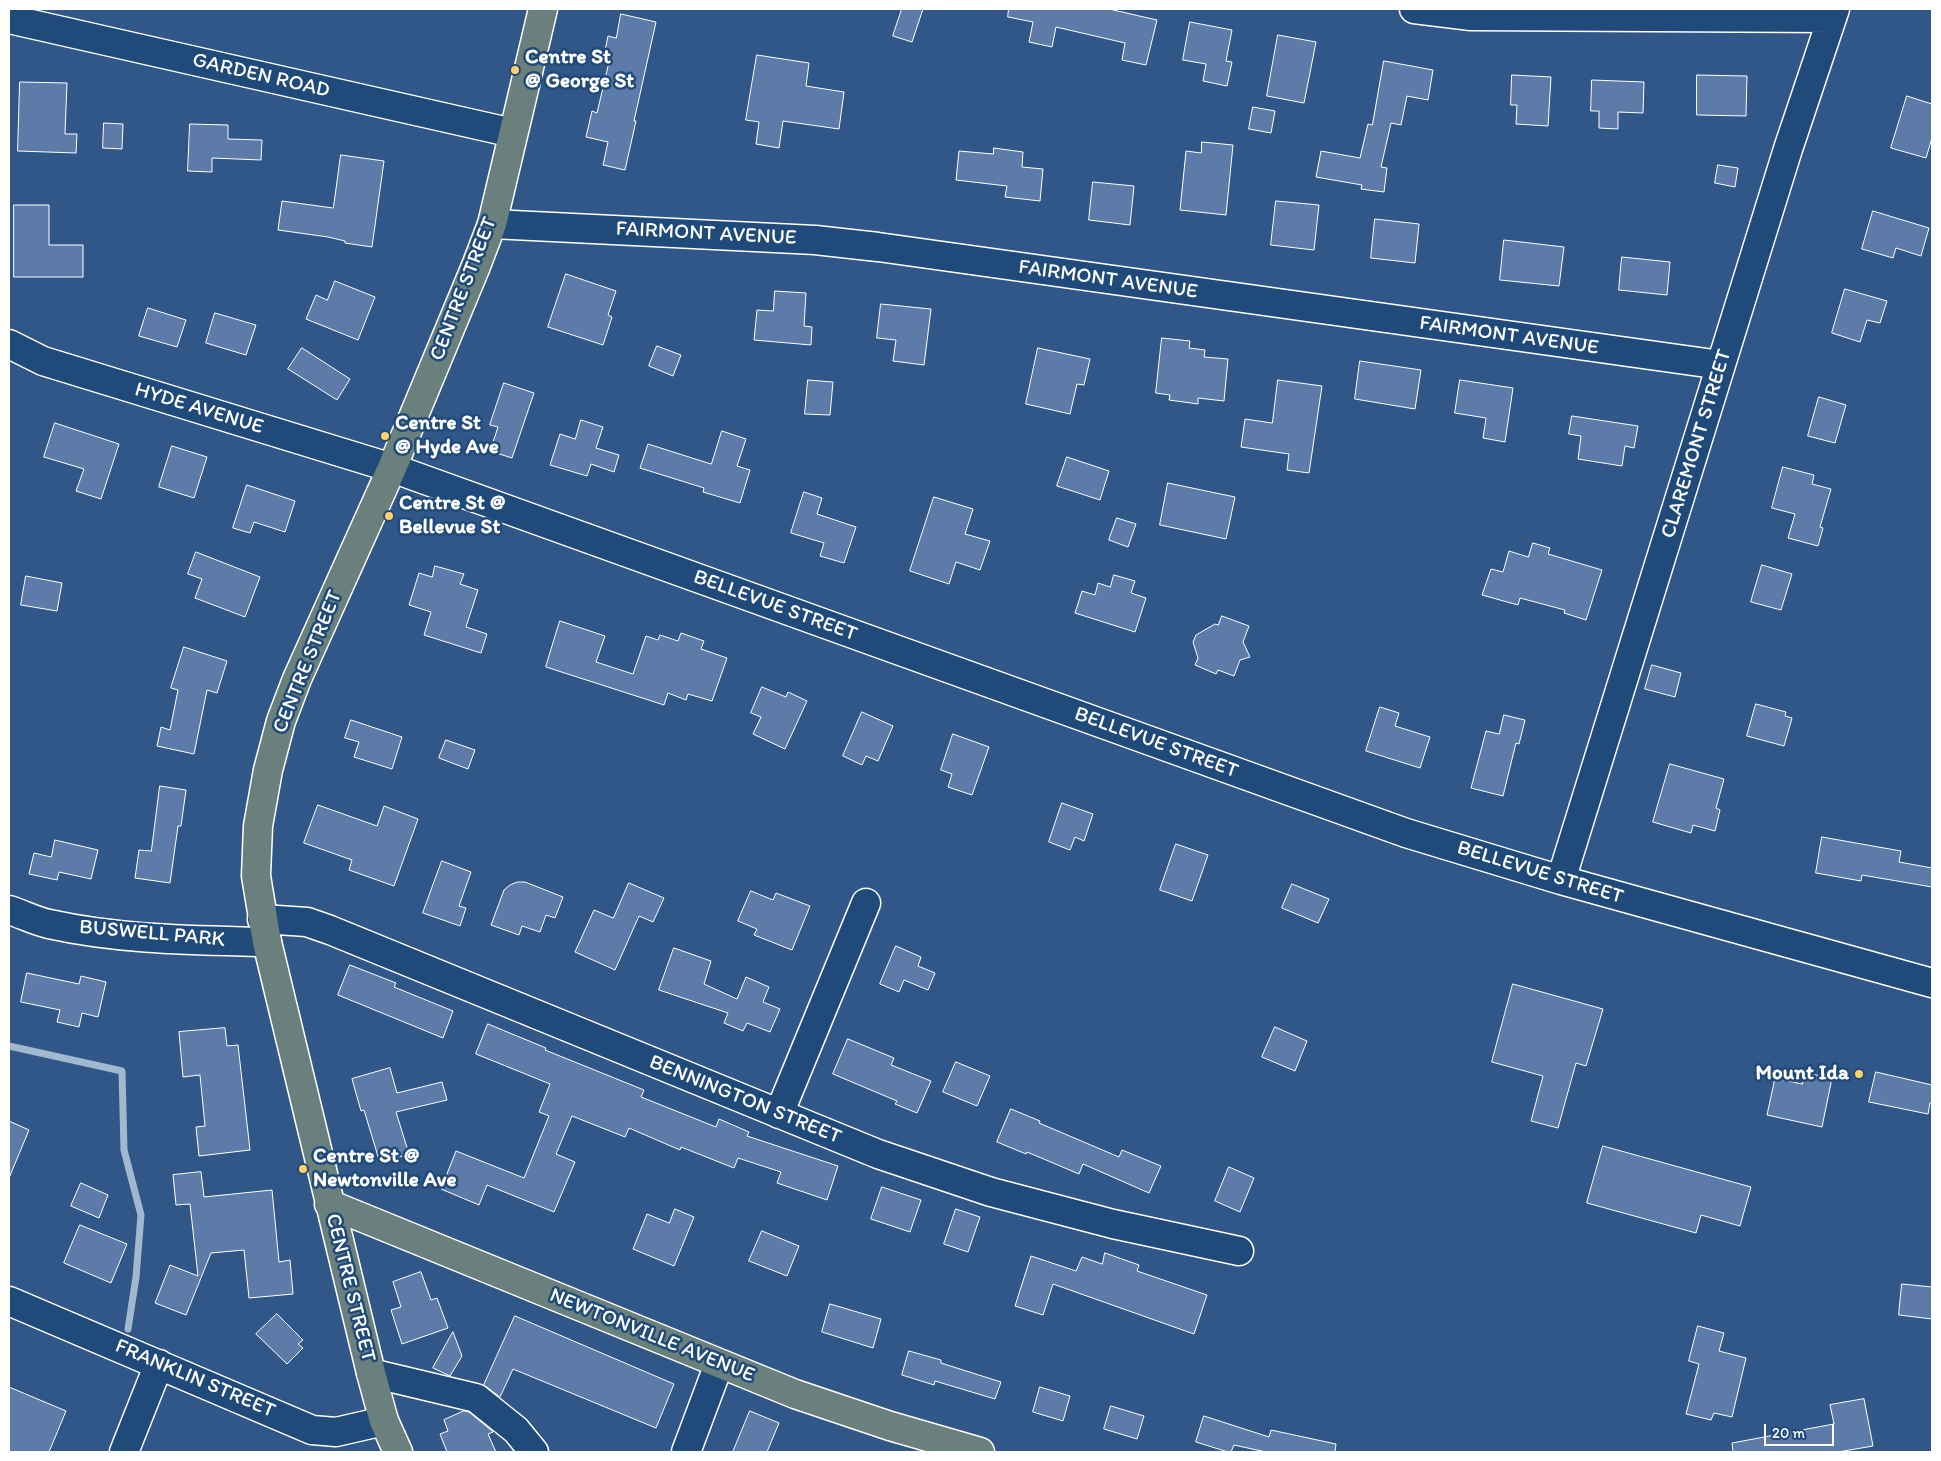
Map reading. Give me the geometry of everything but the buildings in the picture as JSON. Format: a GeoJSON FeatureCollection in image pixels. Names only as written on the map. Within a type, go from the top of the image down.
{"type":"FeatureCollection","features":[{"type":"Feature","properties":{"kind":"main road","name":"CENTRE STREET"},"geometry":{"type":"LineString","coordinates":[[398,1452],[384,1422],[371,1373],[265,930],[256,876],[258,826],[268,770],[281,721],[296,679],[392,468],[492,224],[543,9]]}},
{"type":"Feature","properties":{"kind":"main road","name":"NEWTONVILLE AVENUE"},"geometry":{"type":"LineString","coordinates":[[330,1204],[795,1394],[890,1426],[980,1452]]}},
{"type":"Feature","properties":{"kind":"street"},"geometry":{"type":"LineString","coordinates":[[1414,9],[1471,16],[1568,13],[1833,14]]}},
{"type":"Feature","properties":{"kind":"street","name":"CLAREMONT STREET"},"geometry":{"type":"LineString","coordinates":[[1561,880],[1721,365],[1833,14]]}},
{"type":"Feature","properties":{"kind":"street","name":"GARDEN ROAD"},"geometry":{"type":"LineString","coordinates":[[9,18],[513,133]]}},
{"type":"Feature","properties":{"kind":"street","name":"FAIRMONT AVENUE"},"geometry":{"type":"LineString","coordinates":[[492,224],[751,236],[860,245],[1721,365]]}},
{"type":"Feature","properties":{"kind":"street","name":"HYDE AVENUE"},"geometry":{"type":"LineString","coordinates":[[9,344],[43,362],[392,468]]}},
{"type":"Feature","properties":{"kind":"street","name":"BELLEVUE STREET"},"geometry":{"type":"LineString","coordinates":[[392,468],[1415,836],[1561,880],[1932,983]]}},
{"type":"Feature","properties":{"kind":"street"},"geometry":{"type":"LineString","coordinates":[[779,1114],[866,903]]}},
{"type":"Feature","properties":{"kind":"street","name":"BUSWELL PARK"},"geometry":{"type":"LineString","coordinates":[[9,910],[47,924],[112,936],[172,940],[265,930]]}},
{"type":"Feature","properties":{"kind":"street","name":"BENNINGTON STREET"},"geometry":{"type":"LineString","coordinates":[[265,930],[307,922],[330,930],[878,1154],[991,1192],[1113,1224],[1239,1251]]}},
{"type":"Feature","properties":{"kind":"street","name":"FRANKLIN STREET"},"geometry":{"type":"LineString","coordinates":[[9,1301],[312,1430],[336,1432],[384,1422]]}},
{"type":"Feature","properties":{"kind":"street"},"geometry":{"type":"LineString","coordinates":[[124,1452],[159,1364]]}},
{"type":"Feature","properties":{"kind":"street"},"geometry":{"type":"LineString","coordinates":[[686,1452],[719,1364]]}},
{"type":"Feature","properties":{"kind":"street"},"geometry":{"type":"LineString","coordinates":[[371,1373],[476,1398],[516,1430],[534,1452]]}},
{"type":"Feature","properties":{"kind":"waterway"},"geometry":{"type":"LineString","coordinates":[[9,1046],[122,1071],[124,1150],[141,1215],[136,1277],[128,1329]]}},
{"type":"Feature","properties":{"kind":"place","name":"Centre St @ George St"},"geometry":{"type":"Point","coordinates":[515,70]}},
{"type":"Feature","properties":{"kind":"place","name":"Centre St @ Hyde Ave"},"geometry":{"type":"Point","coordinates":[385,436]}},
{"type":"Feature","properties":{"kind":"place","name":"Centre St @ Bellevue St"},"geometry":{"type":"Point","coordinates":[389,516]}},
{"type":"Feature","properties":{"kind":"place","name":"Mount Ida"},"geometry":{"type":"Point","coordinates":[1859,1074]}},
{"type":"Feature","properties":{"kind":"place","name":"Centre St @ Newtonville Ave"},"geometry":{"type":"Point","coordinates":[303,1169]}}]}
